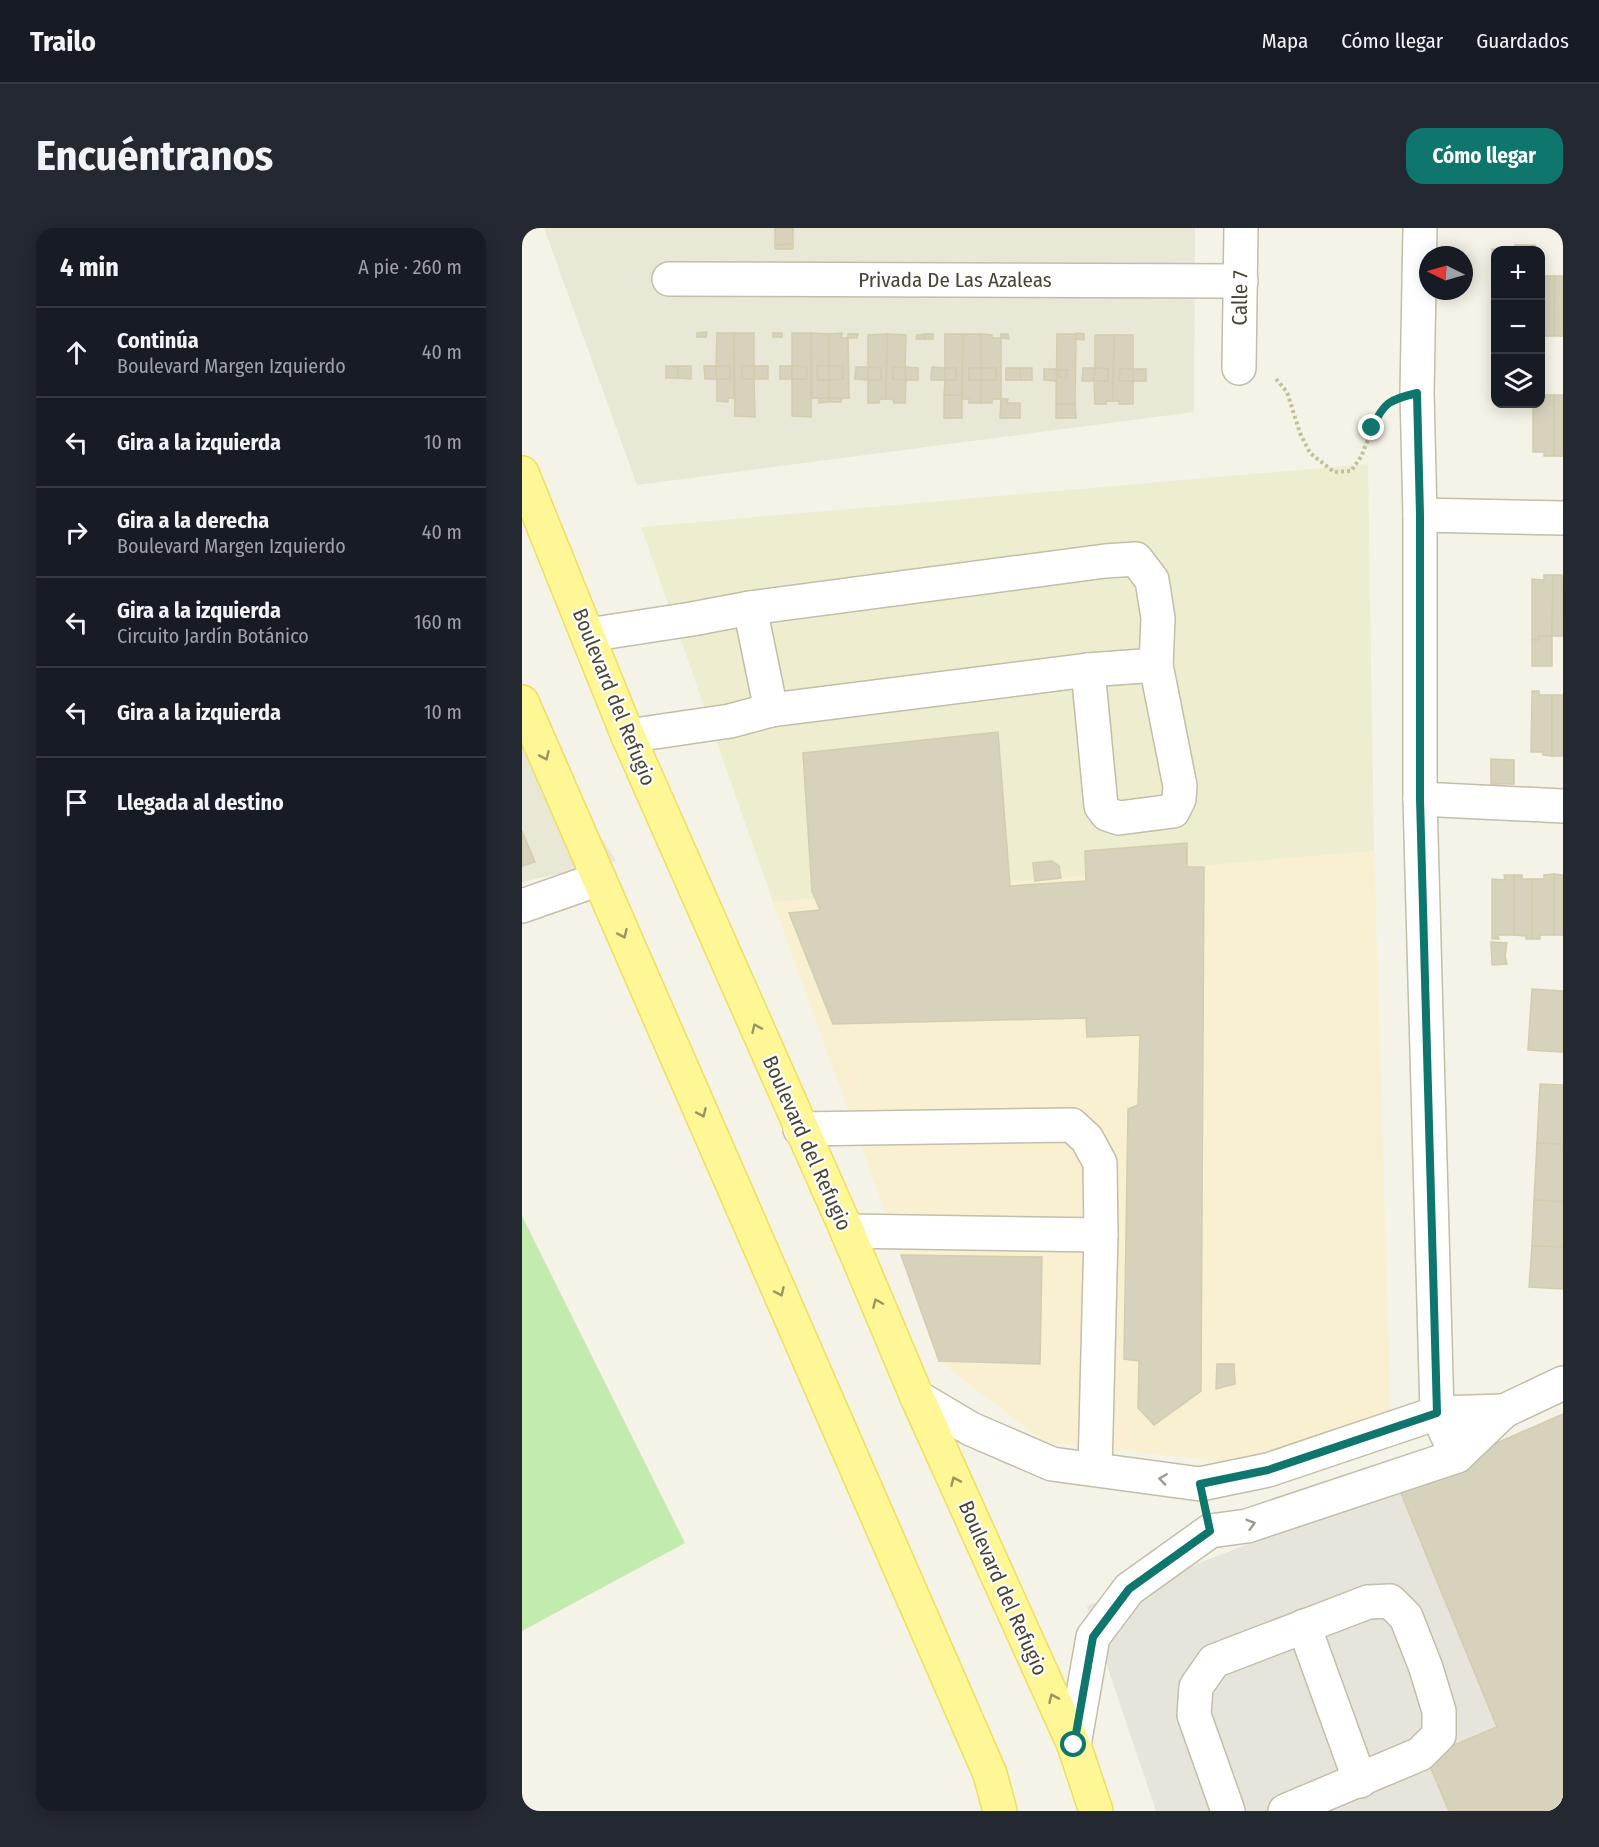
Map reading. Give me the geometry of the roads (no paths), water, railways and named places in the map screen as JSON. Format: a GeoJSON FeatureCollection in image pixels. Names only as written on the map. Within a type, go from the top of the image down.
{"type":"FeatureCollection","features":[{"type":"Feature","properties":{"kind":"main road","name":"Boulevard del Refugio"},"geometry":{"type":"LineString","coordinates":[[522,473],[628,736],[847,1231],[917,1397],[1074,1745],[1096,1811]]}},
{"type":"Feature","properties":{"kind":"main road"},"geometry":{"type":"LineString","coordinates":[[522,702],[990,1774],[1000,1811]]}},
{"type":"Feature","properties":{"kind":"street","name":"Calle 7"},"geometry":{"type":"LineString","coordinates":[[1239,353],[1241,228]]}},
{"type":"Feature","properties":{"kind":"street"},"geometry":{"type":"LineString","coordinates":[[1420,228],[1417,393],[1420,515],[1420,799],[1437,1413],[1457,1456]]}},
{"type":"Feature","properties":{"kind":"street","name":"Privada De Las Azaleas"},"geometry":{"type":"LineString","coordinates":[[669,279],[1241,280]]}},
{"type":"Feature","properties":{"kind":"street"},"geometry":{"type":"LineString","coordinates":[[1420,515],[1563,518]]}},
{"type":"Feature","properties":{"kind":"street"},"geometry":{"type":"LineString","coordinates":[[588,635],[750,608],[1105,561],[1136,559],[1152,580],[1157,608],[1156,665],[1180,786],[1179,800],[1173,811],[1119,818],[1107,814],[1101,806],[1088,670]]}},
{"type":"Feature","properties":{"kind":"street"},"geometry":{"type":"LineString","coordinates":[[750,608],[771,710]]}},
{"type":"Feature","properties":{"kind":"street"},"geometry":{"type":"LineString","coordinates":[[628,736],[730,721],[771,710],[1088,670],[1156,665]]}},
{"type":"Feature","properties":{"kind":"street"},"geometry":{"type":"LineString","coordinates":[[1420,799],[1563,806]]}},
{"type":"Feature","properties":{"kind":"street"},"geometry":{"type":"LineString","coordinates":[[522,906],[599,879]]}},
{"type":"Feature","properties":{"kind":"street"},"geometry":{"type":"LineString","coordinates":[[800,1129],[1072,1125],[1087,1139],[1100,1163],[1101,1235],[1095,1470]]}},
{"type":"Feature","properties":{"kind":"street"},"geometry":{"type":"LineString","coordinates":[[847,1231],[1101,1235]]}},
{"type":"Feature","properties":{"kind":"street"},"geometry":{"type":"LineString","coordinates":[[1074,1745],[1093,1637],[1129,1589],[1210,1531],[1247,1526],[1457,1456],[1504,1411],[1563,1383]]}},
{"type":"Feature","properties":{"kind":"street"},"geometry":{"type":"LineString","coordinates":[[917,1397],[971,1428],[1052,1464],[1200,1484],[1268,1470],[1437,1413],[1504,1411]]}},
{"type":"Feature","properties":{"kind":"street"},"geometry":{"type":"LineString","coordinates":[[1200,1484],[1210,1531]]}},
{"type":"Feature","properties":{"kind":"street"},"geometry":{"type":"LineString","coordinates":[[1228,1811],[1194,1715],[1196,1687],[1214,1661],[1368,1602],[1390,1601],[1406,1617],[1426,1668],[1439,1712],[1439,1735],[1420,1754],[1285,1811]]}},
{"type":"Feature","properties":{"kind":"street"},"geometry":{"type":"LineString","coordinates":[[1304,1626],[1360,1781]]}}]}
